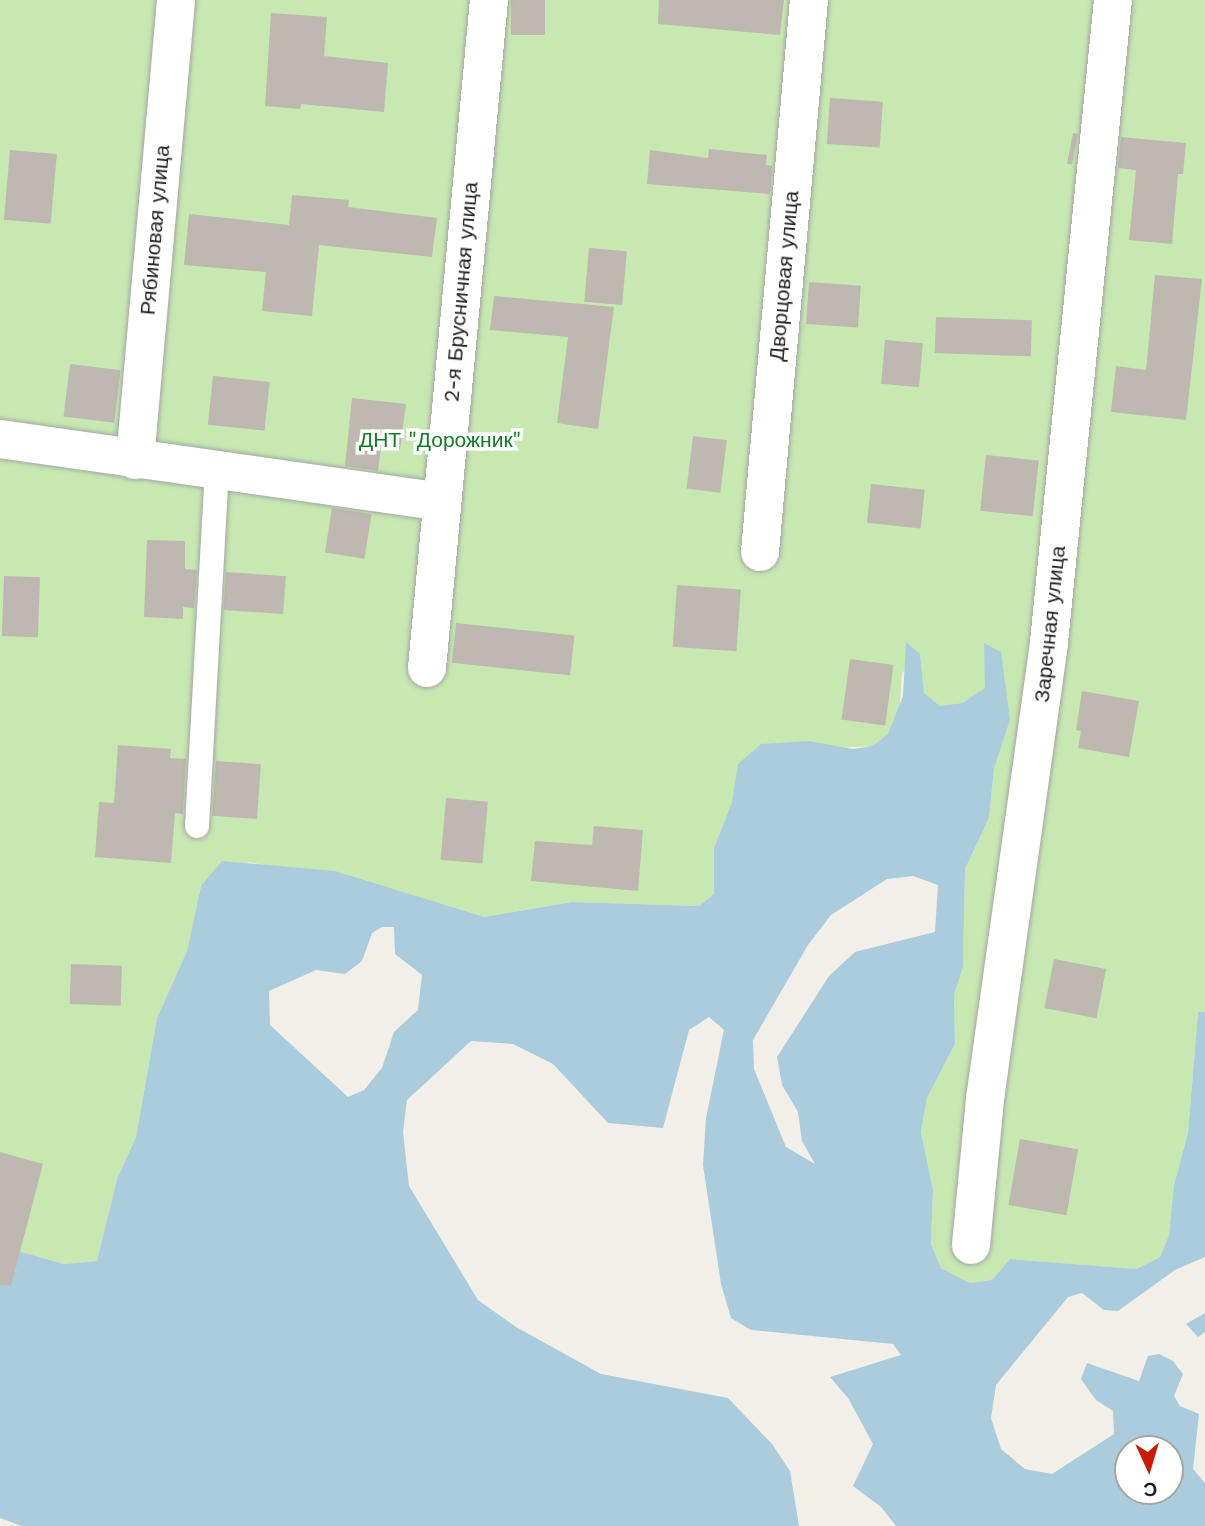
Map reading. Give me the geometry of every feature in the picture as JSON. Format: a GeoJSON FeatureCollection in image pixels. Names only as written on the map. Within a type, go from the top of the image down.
{"type":"FeatureCollection","features":[{"type":"Feature","properties":{"kind":"street","name":"Рябиновая улица"},"geometry":{"type":"LineString","coordinates":[[135,460],[176,0]]}},
{"type":"Feature","properties":{"kind":"street","name":"2-я Брусничная улица"},"geometry":{"type":"LineString","coordinates":[[427,668],[489,0]]}},
{"type":"Feature","properties":{"kind":"street","name":"Дворцовая улица"},"geometry":{"type":"LineString","coordinates":[[760,552],[809,0]]}},
{"type":"Feature","properties":{"kind":"street","name":"Заречная улица"},"geometry":{"type":"LineString","coordinates":[[971,1245],[985,1099],[1047,655],[1113,0]]}},
{"type":"Feature","properties":{"kind":"street"},"geometry":{"type":"LineString","coordinates":[[0,439],[442,502]]}},
{"type":"Feature","properties":{"kind":"lane"},"geometry":{"type":"LineString","coordinates":[[197,826],[217,472]]}},
{"type":"Feature","properties":{"kind":"green space","name":"ДНТ \"Дорожник\""},"geometry":{"type":"Polygon","coordinates":[[[0,0],[1205,0],[1205,1012],[1198,1012],[1188,1133],[1174,1185],[1169,1235],[1160,1257],[1136,1269],[1010,1259],[992,1280],[970,1283],[941,1268],[931,1244],[933,1190],[921,1132],[927,1098],[955,1044],[954,995],[963,967],[965,869],[989,818],[994,769],[1010,719],[985,688],[962,703],[940,706],[924,693],[920,654],[902,673],[899,715],[888,734],[872,746],[836,748],[809,741],[739,764],[732,802],[714,848],[714,894],[699,906],[572,902],[484,917],[403,894],[249,862],[201,886],[187,951],[157,1018],[136,1137],[117,1179],[97,1261],[64,1264],[0,1246],[0,0]]]}},
{"type":"Feature","properties":{"kind":"water"},"geometry":{"type":"Polygon","coordinates":[[[906,642],[920,654],[924,693],[940,706],[962,703],[985,688],[984,643],[1001,652],[1010,720],[994,769],[989,818],[965,869],[963,967],[954,995],[955,1044],[927,1098],[921,1132],[933,1190],[931,1244],[941,1268],[970,1283],[992,1280],[1010,1259],[1136,1269],[1160,1257],[1169,1235],[1174,1185],[1188,1133],[1198,1012],[1205,1012],[1205,1257],[1175,1270],[1118,1311],[1104,1310],[1082,1293],[1068,1297],[996,1385],[991,1418],[1001,1449],[1025,1469],[1052,1474],[1114,1434],[1113,1411],[1096,1400],[1081,1379],[1087,1363],[1139,1381],[1148,1356],[1159,1354],[1173,1361],[1183,1374],[1174,1396],[1180,1406],[1199,1414],[1193,1469],[1205,1483],[1205,1526],[896,1526],[881,1507],[853,1486],[873,1444],[848,1398],[830,1377],[901,1355],[893,1344],[751,1330],[731,1318],[721,1284],[703,1165],[706,1118],[724,1030],[709,1017],[689,1030],[663,1128],[608,1123],[553,1064],[513,1044],[471,1041],[407,1100],[403,1132],[409,1186],[478,1300],[516,1327],[601,1374],[728,1398],[772,1444],[790,1471],[799,1526],[22,1526],[0,1518],[0,1246],[64,1264],[97,1261],[117,1179],[136,1137],[157,1018],[187,951],[201,886],[222,861],[335,871],[484,917],[572,902],[699,906],[714,894],[714,848],[732,802],[738,764],[761,744],[809,741],[853,749],[872,746],[888,734],[903,696],[906,642]],[[913,876],[887,879],[831,915],[808,945],[753,1040],[754,1069],[786,1147],[815,1164],[802,1141],[798,1112],[782,1085],[777,1057],[829,976],[855,952],[935,932],[938,885],[913,876]],[[382,927],[372,933],[362,961],[345,974],[316,970],[269,991],[270,1025],[348,1097],[364,1090],[382,1068],[394,1032],[418,1010],[422,975],[395,954],[394,927],[382,927]]]}},
{"type":"Feature","properties":{"kind":"water"},"geometry":{"type":"Polygon","coordinates":[[[1205,1313],[1205,1332],[1198,1337],[1186,1324],[1205,1313]]]}},
{"type":"Feature","properties":{"kind":"building"},"geometry":{"type":"Polygon","coordinates":[[[511,0],[545,0],[545,35],[511,35],[511,0]]]}},
{"type":"Feature","properties":{"kind":"building"},"geometry":{"type":"Polygon","coordinates":[[[659,0],[784,0],[780,35],[658,24],[659,0]]]}},
{"type":"Feature","properties":{"kind":"building"},"geometry":{"type":"Polygon","coordinates":[[[271,13],[327,17],[324,56],[388,63],[384,112],[301,104],[300,109],[265,106],[271,13]]]}},
{"type":"Feature","properties":{"kind":"building"},"geometry":{"type":"Polygon","coordinates":[[[830,98],[883,102],[880,148],[827,144],[830,98]]]}},
{"type":"Feature","properties":{"kind":"building"},"geometry":{"type":"Polygon","coordinates":[[[1073,133],[1078,134],[1072,164],[1067,163],[1073,133]]]}},
{"type":"Feature","properties":{"kind":"building"},"geometry":{"type":"Polygon","coordinates":[[[1121,137],[1186,143],[1183,174],[1178,174],[1172,244],[1129,240],[1136,170],[1118,168],[1121,137]]]}},
{"type":"Feature","properties":{"kind":"building"},"geometry":{"type":"Polygon","coordinates":[[[709,149],[767,155],[766,165],[772,166],[770,194],[647,184],[650,150],[708,158],[709,149]]]}},
{"type":"Feature","properties":{"kind":"building"},"geometry":{"type":"Polygon","coordinates":[[[10,150],[57,154],[51,224],[4,220],[10,150]]]}},
{"type":"Feature","properties":{"kind":"building"},"geometry":{"type":"Polygon","coordinates":[[[292,195],[349,200],[348,207],[437,218],[432,257],[319,245],[312,316],[262,311],[266,272],[184,265],[189,214],[289,225],[292,195]]]}},
{"type":"Feature","properties":{"kind":"building"},"geometry":{"type":"Polygon","coordinates":[[[589,248],[627,251],[622,305],[584,302],[589,248]]]}},
{"type":"Feature","properties":{"kind":"building"},"geometry":{"type":"Polygon","coordinates":[[[1155,275],[1202,279],[1186,420],[1111,412],[1116,366],[1146,370],[1155,275]]]}},
{"type":"Feature","properties":{"kind":"building"},"geometry":{"type":"Polygon","coordinates":[[[809,282],[861,286],[858,328],[806,324],[809,282]]]}},
{"type":"Feature","properties":{"kind":"building"},"geometry":{"type":"Polygon","coordinates":[[[494,296],[614,307],[598,429],[557,423],[568,337],[490,330],[494,296]]]}},
{"type":"Feature","properties":{"kind":"building"},"geometry":{"type":"Polygon","coordinates":[[[936,317],[1032,320],[1031,356],[935,353],[936,317]]]}},
{"type":"Feature","properties":{"kind":"building"},"geometry":{"type":"Polygon","coordinates":[[[885,340],[923,343],[919,387],[881,384],[885,340]]]}},
{"type":"Feature","properties":{"kind":"building"},"geometry":{"type":"Polygon","coordinates":[[[70,364],[121,370],[114,423],[64,417],[70,364]]]}},
{"type":"Feature","properties":{"kind":"building"},"geometry":{"type":"Polygon","coordinates":[[[213,376],[270,382],[265,431],[208,425],[213,376]]]}},
{"type":"Feature","properties":{"kind":"building"},"geometry":{"type":"Polygon","coordinates":[[[352,398],[406,404],[400,450],[381,448],[378,471],[345,466],[352,398]]]}},
{"type":"Feature","properties":{"kind":"building"},"geometry":{"type":"Polygon","coordinates":[[[693,436],[727,440],[720,493],[687,489],[693,436]]]}},
{"type":"Feature","properties":{"kind":"building"},"geometry":{"type":"Polygon","coordinates":[[[986,455],[1039,461],[1033,516],[980,511],[986,455]]]}},
{"type":"Feature","properties":{"kind":"building"},"geometry":{"type":"Polygon","coordinates":[[[871,484],[925,490],[921,528],[867,523],[871,484]]]}},
{"type":"Feature","properties":{"kind":"building"},"geometry":{"type":"Polygon","coordinates":[[[332,508],[372,514],[364,559],[325,552],[332,508]]]}},
{"type":"Feature","properties":{"kind":"building"},"geometry":{"type":"Polygon","coordinates":[[[147,540],[185,541],[185,569],[197,570],[194,608],[183,607],[183,619],[144,617],[147,540]]]}},
{"type":"Feature","properties":{"kind":"building"},"geometry":{"type":"Polygon","coordinates":[[[226,572],[286,576],[283,614],[223,610],[226,572]]]}},
{"type":"Feature","properties":{"kind":"building"},"geometry":{"type":"Polygon","coordinates":[[[4,576],[40,577],[38,637],[2,636],[4,576]]]}},
{"type":"Feature","properties":{"kind":"building"},"geometry":{"type":"Polygon","coordinates":[[[677,585],[741,589],[737,651],[673,647],[677,585]]]}},
{"type":"Feature","properties":{"kind":"building"},"geometry":{"type":"Polygon","coordinates":[[[456,623],[574,635],[570,675],[452,663],[456,623]]]}},
{"type":"Feature","properties":{"kind":"building"},"geometry":{"type":"Polygon","coordinates":[[[850,659],[894,665],[885,726],[842,719],[850,659]]]}},
{"type":"Feature","properties":{"kind":"building"},"geometry":{"type":"Polygon","coordinates":[[[1082,691],[1139,701],[1129,757],[1078,748],[1081,731],[1076,730],[1082,691]]]}},
{"type":"Feature","properties":{"kind":"building"},"geometry":{"type":"Polygon","coordinates":[[[118,745],[171,749],[170,758],[186,759],[183,814],[175,813],[171,863],[95,857],[99,802],[114,803],[118,745]]]}},
{"type":"Feature","properties":{"kind":"building"},"geometry":{"type":"Polygon","coordinates":[[[216,761],[261,764],[257,819],[212,816],[216,761]]]}},
{"type":"Feature","properties":{"kind":"building"},"geometry":{"type":"Polygon","coordinates":[[[446,798],[488,802],[482,863],[441,860],[446,798]]]}},
{"type":"Feature","properties":{"kind":"building"},"geometry":{"type":"Polygon","coordinates":[[[594,826],[643,830],[638,891],[531,881],[535,841],[592,845],[594,826]]]}},
{"type":"Feature","properties":{"kind":"building"},"geometry":{"type":"Polygon","coordinates":[[[1054,959],[1106,969],[1096,1018],[1044,1008],[1054,959]]]}},
{"type":"Feature","properties":{"kind":"building"},"geometry":{"type":"Polygon","coordinates":[[[71,964],[122,966],[121,1006],[70,1004],[71,964]]]}},
{"type":"Feature","properties":{"kind":"building"},"geometry":{"type":"Polygon","coordinates":[[[1020,1139],[1078,1149],[1066,1215],[1008,1205],[1020,1139]]]}},
{"type":"Feature","properties":{"kind":"building"},"geometry":{"type":"Polygon","coordinates":[[[0,1152],[43,1164],[11,1286],[0,1285],[0,1152]]]}}]}
